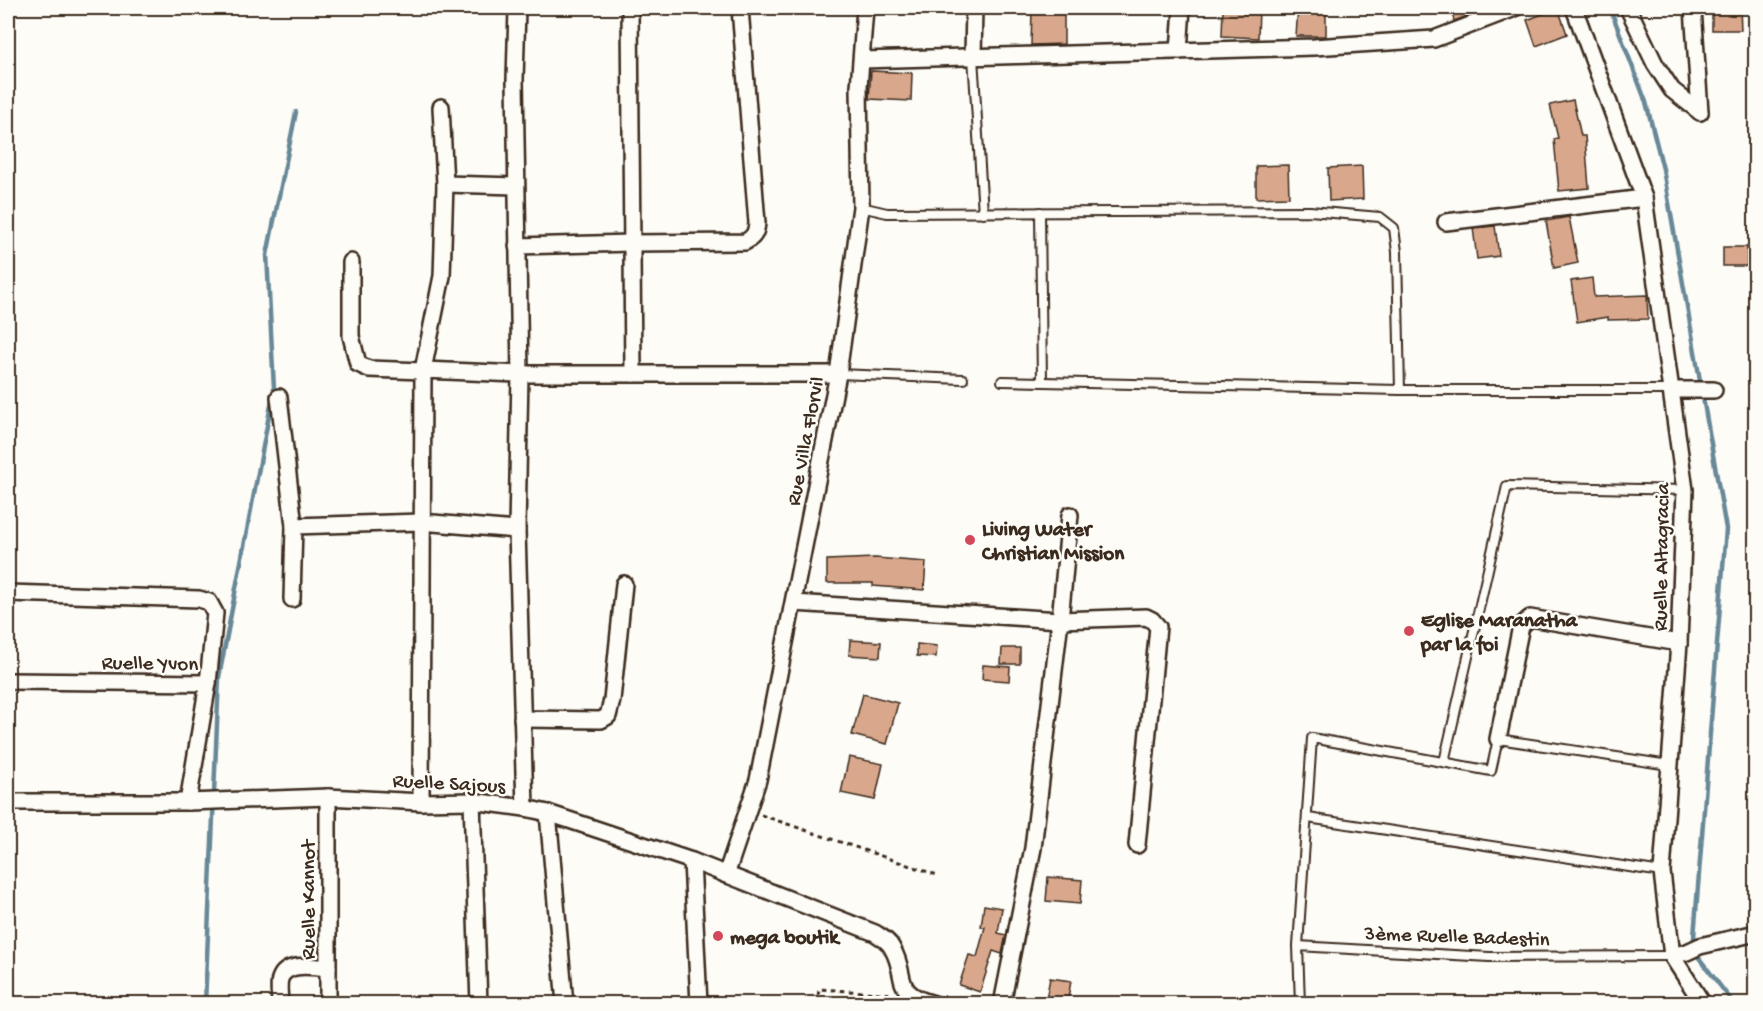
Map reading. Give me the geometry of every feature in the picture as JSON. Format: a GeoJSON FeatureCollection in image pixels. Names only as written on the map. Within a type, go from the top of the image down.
{"type":"FeatureCollection","features":[{"type":"Feature","properties":{"kind":"street"},"geometry":{"type":"LineString","coordinates":[[517,8],[515,80],[520,374],[517,530],[525,808]]}},
{"type":"Feature","properties":{"kind":"street"},"geometry":{"type":"LineString","coordinates":[[630,8],[633,374]]}},
{"type":"Feature","properties":{"kind":"street"},"geometry":{"type":"LineString","coordinates":[[517,246],[745,242],[756,233],[740,8]]}},
{"type":"Feature","properties":{"kind":"street","name":"Rue Villa Florvil"},"geometry":{"type":"LineString","coordinates":[[726,875],[758,780],[838,374],[861,207],[858,87],[865,8]]}},
{"type":"Feature","properties":{"kind":"street"},"geometry":{"type":"LineString","coordinates":[[973,57],[974,8]]}},
{"type":"Feature","properties":{"kind":"street"},"geometry":{"type":"LineString","coordinates":[[1179,51],[1182,8]]}},
{"type":"Feature","properties":{"kind":"street"},"geometry":{"type":"LineString","coordinates":[[862,60],[1314,47],[1434,39],[1515,8]]}},
{"type":"Feature","properties":{"kind":"street","name":"Ruelle Altagracia"},"geometry":{"type":"LineString","coordinates":[[1574,8],[1644,198],[1685,490],[1679,643],[1662,872],[1703,1004]]}},
{"type":"Feature","properties":{"kind":"street"},"geometry":{"type":"LineString","coordinates":[[1628,8],[1655,64],[1672,90],[1700,112],[1693,8]]}},
{"type":"Feature","properties":{"kind":"street"},"geometry":{"type":"LineString","coordinates":[[421,801],[423,370],[442,276],[445,184],[441,107]]}},
{"type":"Feature","properties":{"kind":"street"},"geometry":{"type":"LineString","coordinates":[[445,184],[516,186]]}},
{"type":"Feature","properties":{"kind":"street"},"geometry":{"type":"LineString","coordinates":[[1446,222],[1644,198]]}},
{"type":"Feature","properties":{"kind":"street"},"geometry":{"type":"LineString","coordinates":[[351,262],[351,336],[358,364],[369,369],[520,374],[838,374]]}},
{"type":"Feature","properties":{"kind":"street"},"geometry":{"type":"LineString","coordinates":[[1671,390],[1714,390]]}},
{"type":"Feature","properties":{"kind":"street"},"geometry":{"type":"LineString","coordinates":[[279,397],[294,526],[292,599]]}},
{"type":"Feature","properties":{"kind":"street"},"geometry":{"type":"LineString","coordinates":[[1002,1004],[1032,848],[1060,620],[1070,515]]}},
{"type":"Feature","properties":{"kind":"street"},"geometry":{"type":"LineString","coordinates":[[294,526],[421,522],[517,530]]}},
{"type":"Feature","properties":{"kind":"street"},"geometry":{"type":"LineString","coordinates":[[522,719],[601,720],[608,716],[612,700],[624,584]]}},
{"type":"Feature","properties":{"kind":"street"},"geometry":{"type":"LineString","coordinates":[[8,593],[199,599],[209,602],[216,613],[208,682]]}},
{"type":"Feature","properties":{"kind":"street"},"geometry":{"type":"LineString","coordinates":[[794,603],[1060,620],[1146,618],[1152,620],[1158,627],[1137,845]]}},
{"type":"Feature","properties":{"kind":"street"},"geometry":{"type":"LineString","coordinates":[[1498,739],[1521,626],[1530,618],[1679,643]]}},
{"type":"Feature","properties":{"kind":"street","name":"Ruelle Yvon"},"geometry":{"type":"LineString","coordinates":[[8,681],[208,682],[188,802]]}},
{"type":"Feature","properties":{"kind":"street","name":"Ruelle Sajous"},"geometry":{"type":"LineString","coordinates":[[8,802],[188,802],[328,797],[472,801],[525,808],[548,813],[692,861],[875,933],[892,947],[905,988],[911,995]]}},
{"type":"Feature","properties":{"kind":"street","name":"Ruelle Kannot"},"geometry":{"type":"LineString","coordinates":[[328,797],[328,1004]]}},
{"type":"Feature","properties":{"kind":"street"},"geometry":{"type":"LineString","coordinates":[[472,801],[479,1004]]}},
{"type":"Feature","properties":{"kind":"street"},"geometry":{"type":"LineString","coordinates":[[548,813],[565,1004]]}},
{"type":"Feature","properties":{"kind":"street"},"geometry":{"type":"LineString","coordinates":[[692,861],[699,1004]]}},
{"type":"Feature","properties":{"kind":"street"},"geometry":{"type":"LineString","coordinates":[[1687,951],[1755,933]]}},
{"type":"Feature","properties":{"kind":"street"},"geometry":{"type":"LineString","coordinates":[[280,1004],[280,980],[288,969],[295,967],[328,968]]}},
{"type":"Feature","properties":{"kind":"street"},"geometry":{"type":"LineString","coordinates":[[911,995],[934,1004]]}},
{"type":"Feature","properties":{"kind":"lane"},"geometry":{"type":"LineString","coordinates":[[973,57],[983,213]]}},
{"type":"Feature","properties":{"kind":"lane"},"geometry":{"type":"LineString","coordinates":[[861,207],[887,213],[1310,211],[1380,218],[1394,228],[1397,252],[1400,390]]}},
{"type":"Feature","properties":{"kind":"lane"},"geometry":{"type":"LineString","coordinates":[[1040,212],[1042,381]]}},
{"type":"Feature","properties":{"kind":"lane"},"geometry":{"type":"LineString","coordinates":[[838,374],[963,379]]}},
{"type":"Feature","properties":{"kind":"lane"},"geometry":{"type":"LineString","coordinates":[[1002,381],[1400,390],[1671,390]]}},
{"type":"Feature","properties":{"kind":"lane"},"geometry":{"type":"LineString","coordinates":[[1444,762],[1507,486],[1685,490]]}},
{"type":"Feature","properties":{"kind":"lane"},"geometry":{"type":"LineString","coordinates":[[1300,1004],[1298,946],[1312,738],[1491,771],[1498,739],[1669,765]]}},
{"type":"Feature","properties":{"kind":"lane"},"geometry":{"type":"LineString","coordinates":[[1308,818],[1662,872]]}},
{"type":"Feature","properties":{"kind":"lane","name":"3ème Ruelle Badestin"},"geometry":{"type":"LineString","coordinates":[[1298,946],[1489,957],[1687,951]]}},
{"type":"Feature","properties":{"kind":"path"},"geometry":{"type":"LineString","coordinates":[[748,810],[938,875]]}},
{"type":"Feature","properties":{"kind":"path"},"geometry":{"type":"LineString","coordinates":[[818,1004],[819,989],[911,995]]}},
{"type":"Feature","properties":{"kind":"building"},"geometry":{"type":"Polygon","coordinates":[[[1223,8],[1259,8],[1258,38],[1222,36],[1223,8]]]}},
{"type":"Feature","properties":{"kind":"building"},"geometry":{"type":"Polygon","coordinates":[[[1298,8],[1326,8],[1326,36],[1296,36],[1298,8]]]}},
{"type":"Feature","properties":{"kind":"building"},"geometry":{"type":"Polygon","coordinates":[[[1451,8],[1489,8],[1454,21],[1451,8]]]}},
{"type":"Feature","properties":{"kind":"building"},"geometry":{"type":"Polygon","coordinates":[[[1558,8],[1567,34],[1536,46],[1527,20],[1558,8]]]}},
{"type":"Feature","properties":{"kind":"building"},"geometry":{"type":"Polygon","coordinates":[[[1712,8],[1740,8],[1741,30],[1712,30],[1712,8]]]}},
{"type":"Feature","properties":{"kind":"building"},"geometry":{"type":"Polygon","coordinates":[[[1032,11],[1064,12],[1064,44],[1031,45],[1032,11]]]}},
{"type":"Feature","properties":{"kind":"building"},"geometry":{"type":"Polygon","coordinates":[[[871,71],[912,73],[911,101],[869,99],[871,71]]]}},
{"type":"Feature","properties":{"kind":"building"},"geometry":{"type":"Polygon","coordinates":[[[1573,100],[1581,136],[1585,136],[1589,188],[1559,191],[1554,139],[1558,138],[1550,105],[1573,100]]]}},
{"type":"Feature","properties":{"kind":"building"},"geometry":{"type":"Polygon","coordinates":[[[1288,165],[1289,197],[1256,198],[1256,166],[1288,165]]]}},
{"type":"Feature","properties":{"kind":"building"},"geometry":{"type":"Polygon","coordinates":[[[1362,166],[1363,199],[1329,201],[1328,168],[1362,166]]]}},
{"type":"Feature","properties":{"kind":"building"},"geometry":{"type":"Polygon","coordinates":[[[1569,217],[1578,263],[1554,268],[1546,221],[1569,217]]]}},
{"type":"Feature","properties":{"kind":"building"},"geometry":{"type":"Polygon","coordinates":[[[1495,226],[1499,256],[1477,259],[1473,228],[1495,226]]]}},
{"type":"Feature","properties":{"kind":"building"},"geometry":{"type":"Polygon","coordinates":[[[1723,247],[1747,247],[1747,266],[1723,266],[1723,247]]]}},
{"type":"Feature","properties":{"kind":"building"},"geometry":{"type":"Polygon","coordinates":[[[1592,278],[1594,297],[1647,295],[1648,319],[1608,320],[1608,317],[1577,322],[1571,281],[1592,278]]]}},
{"type":"Feature","properties":{"kind":"building"},"geometry":{"type":"Polygon","coordinates":[[[875,558],[926,562],[924,590],[873,586],[873,583],[827,583],[827,560],[875,558]]]}},
{"type":"Feature","properties":{"kind":"building"},"geometry":{"type":"Polygon","coordinates":[[[850,640],[881,642],[880,657],[849,655],[850,640]]]}},
{"type":"Feature","properties":{"kind":"building"},"geometry":{"type":"Polygon","coordinates":[[[917,644],[937,646],[936,657],[917,656],[917,644]]]}},
{"type":"Feature","properties":{"kind":"building"},"geometry":{"type":"Polygon","coordinates":[[[1002,648],[1020,648],[1020,664],[1001,664],[1002,648]]]}},
{"type":"Feature","properties":{"kind":"building"},"geometry":{"type":"Polygon","coordinates":[[[983,665],[1010,667],[1009,681],[982,679],[983,665]]]}},
{"type":"Feature","properties":{"kind":"building"},"geometry":{"type":"Polygon","coordinates":[[[863,694],[898,703],[887,744],[852,735],[863,694]]]}},
{"type":"Feature","properties":{"kind":"building"},"geometry":{"type":"Polygon","coordinates":[[[849,757],[883,764],[875,800],[841,793],[849,757]]]}},
{"type":"Feature","properties":{"kind":"building"},"geometry":{"type":"Polygon","coordinates":[[[1048,877],[1082,880],[1080,904],[1046,901],[1048,877]]]}},
{"type":"Feature","properties":{"kind":"building"},"geometry":{"type":"Polygon","coordinates":[[[984,905],[1002,908],[998,933],[1006,935],[1002,954],[993,951],[980,992],[959,985],[969,955],[977,957],[985,927],[981,927],[984,905]]]}},
{"type":"Feature","properties":{"kind":"building"},"geometry":{"type":"Polygon","coordinates":[[[1050,978],[1071,981],[1067,1004],[1045,1004],[1050,978]]]}},
{"type":"Feature","properties":{"kind":"waterway"},"geometry":{"type":"LineString","coordinates":[[1610,8],[1646,102],[1663,169],[1726,529],[1693,950],[1734,1004]]}},
{"type":"Feature","properties":{"kind":"waterway"},"geometry":{"type":"LineString","coordinates":[[205,1004],[219,677],[274,389],[267,255],[296,112]]}},
{"type":"Feature","properties":{"kind":"place","name":"Living Water Christian Mission"},"geometry":{"type":"Point","coordinates":[970,540]}},
{"type":"Feature","properties":{"kind":"place","name":"Eglise Maranatha par la foi"},"geometry":{"type":"Point","coordinates":[1409,631]}},
{"type":"Feature","properties":{"kind":"place","name":"mega boutik"},"geometry":{"type":"Point","coordinates":[718,936]}}]}
